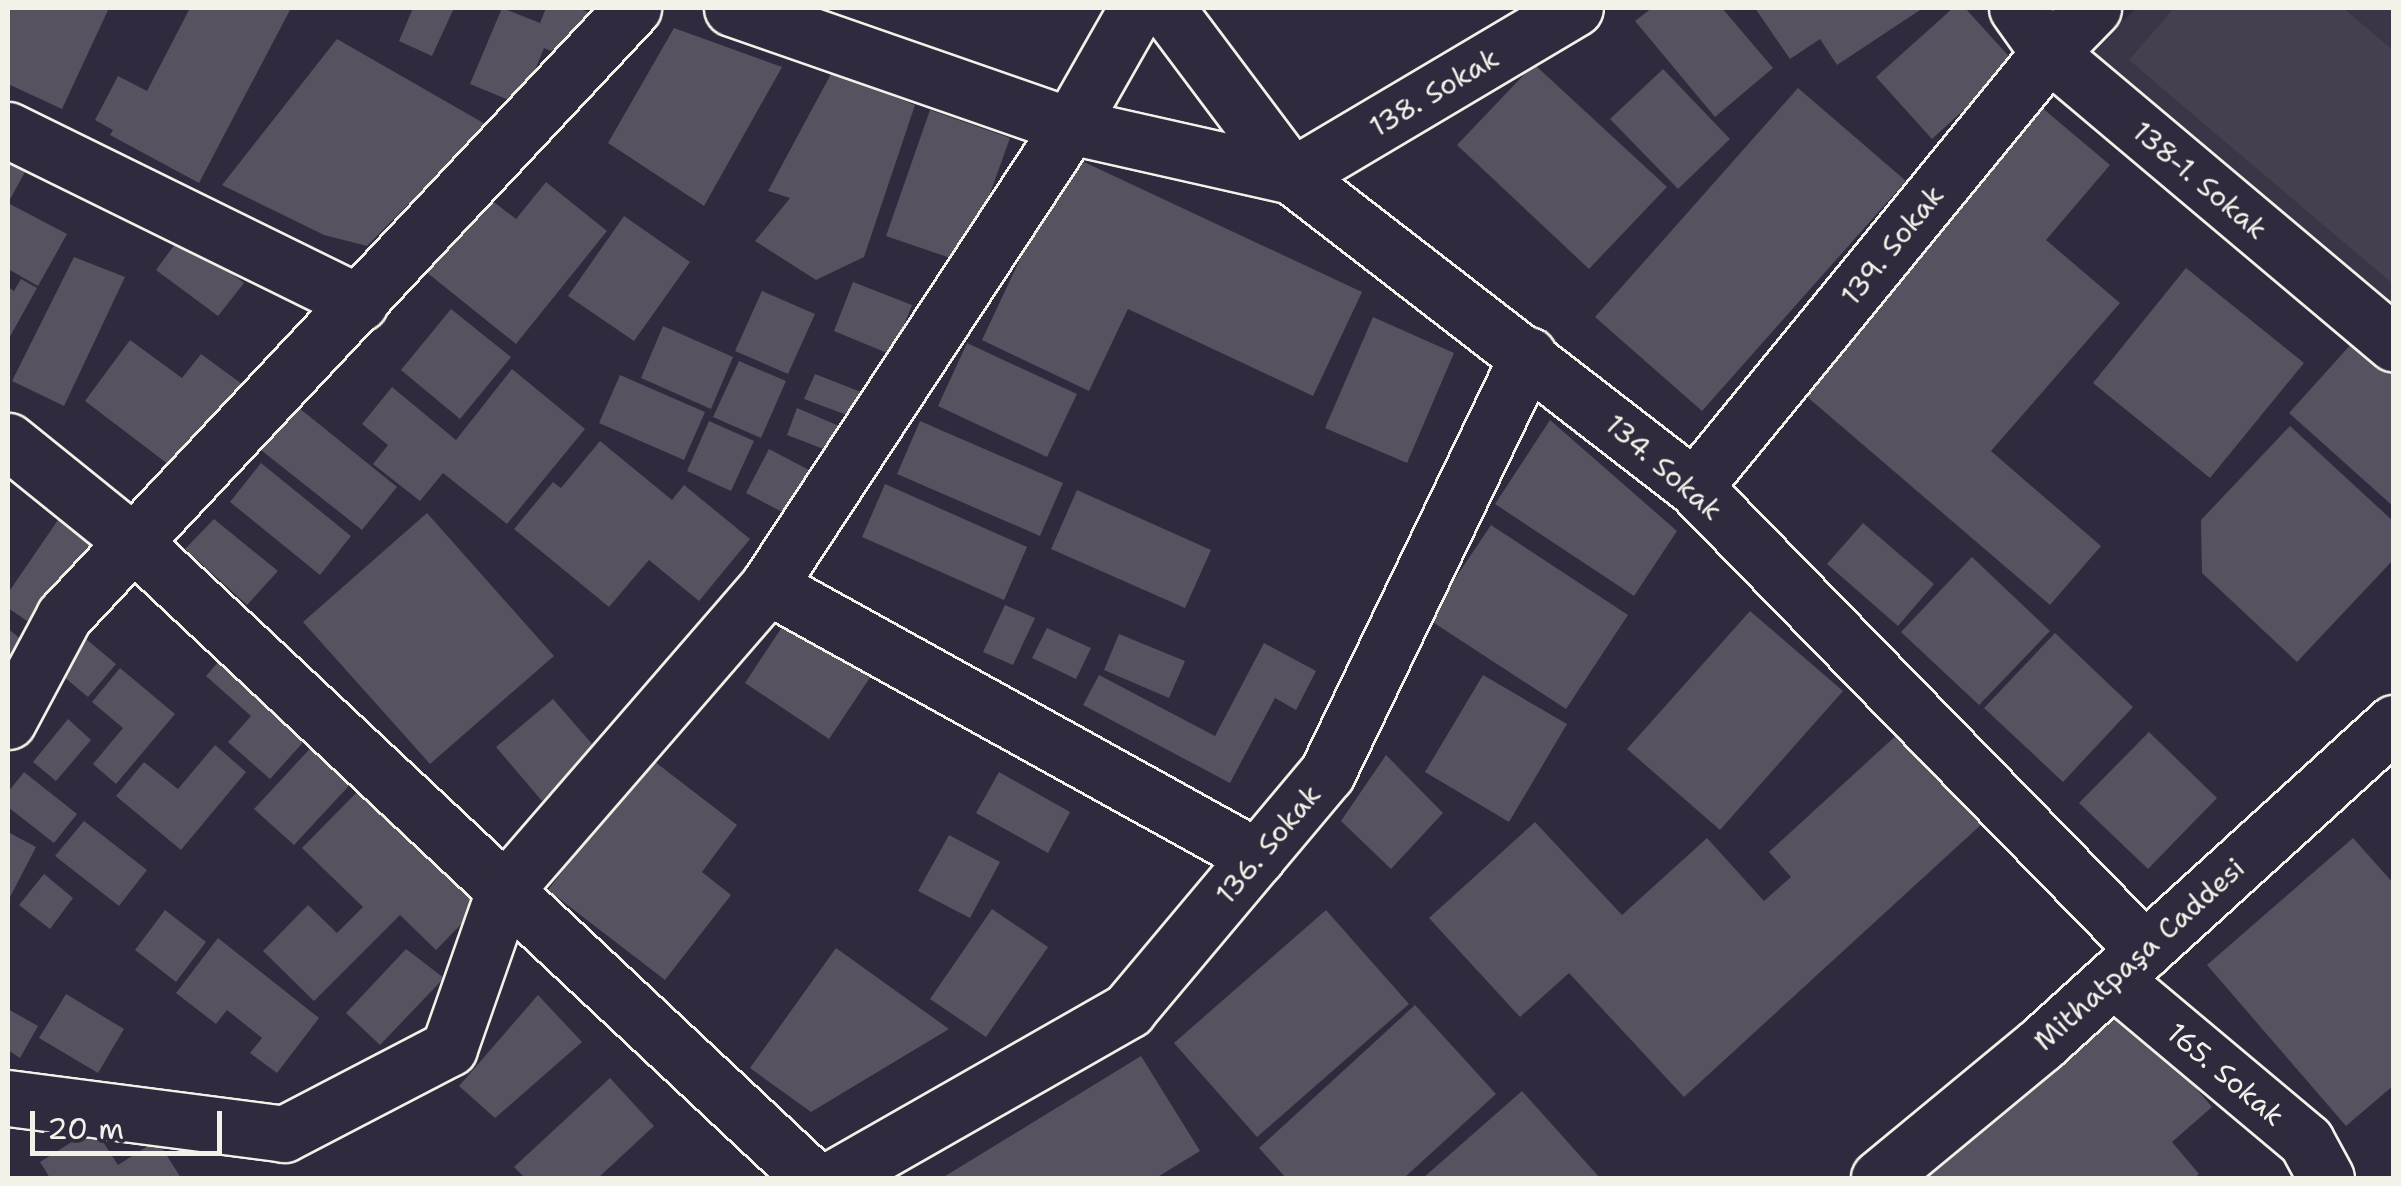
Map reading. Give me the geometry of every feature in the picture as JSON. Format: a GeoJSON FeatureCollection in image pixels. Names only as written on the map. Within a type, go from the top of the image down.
{"type":"FeatureCollection","features":[{"type":"Feature","properties":{"kind":"street"},"geometry":{"type":"LineString","coordinates":[[8,722],[64,616],[633,8]]}},
{"type":"Feature","properties":{"kind":"street"},"geometry":{"type":"LineString","coordinates":[[732,8],[1070,126],[1292,176]]}},
{"type":"Feature","properties":{"kind":"street"},"geometry":{"type":"LineString","coordinates":[[8,1098],[284,1134],[450,1048],[504,891],[768,586],[1070,126],[1137,8]]}},
{"type":"Feature","properties":{"kind":"street","name":"134. Sokak"},"geometry":{"type":"LineString","coordinates":[[1166,8],[1292,176],[1694,487],[2129,965]]}},
{"type":"Feature","properties":{"kind":"street","name":"138. Sokak"},"geometry":{"type":"LineString","coordinates":[[1292,176],[1575,8]]}},
{"type":"Feature","properties":{"kind":"street","name":"138-1. Sokak"},"geometry":{"type":"LineString","coordinates":[[2017,8],[2049,53],[2394,344]]}},
{"type":"Feature","properties":{"kind":"street","name":"139. Sokak"},"geometry":{"type":"LineString","coordinates":[[1694,487],[2049,53],[2093,8]]}},
{"type":"Feature","properties":{"kind":"street"},"geometry":{"type":"LineString","coordinates":[[8,130],[360,303]]}},
{"type":"Feature","properties":{"kind":"street","name":"136. Sokak"},"geometry":{"type":"LineString","coordinates":[[834,1178],[1128,1010],[1258,856],[1327,773],[1528,355]]}},
{"type":"Feature","properties":{"kind":"street"},"geometry":{"type":"LineString","coordinates":[[8,441],[133,542],[812,1178]]}},
{"type":"Feature","properties":{"kind":"street"},"geometry":{"type":"LineString","coordinates":[[768,586],[1258,856]]}},
{"type":"Feature","properties":{"kind":"street","name":"Mithatpaşa Caddesi"},"geometry":{"type":"LineString","coordinates":[[1879,1178],[2129,965],[2394,723]]}},
{"type":"Feature","properties":{"kind":"street","name":"165. Sokak"},"geometry":{"type":"LineString","coordinates":[[2129,965],[2306,1141],[2326,1178]]}},
{"type":"Feature","properties":{"kind":"shaded area"},"geometry":{"type":"Polygon","coordinates":[[[2136,8],[2393,8],[2393,321],[2078,66],[2136,8]]]}},
{"type":"Feature","properties":{"kind":"shaded area"},"geometry":{"type":"Polygon","coordinates":[[[2174,8],[2343,8],[2393,50],[2393,284],[2129,60],[2174,8]]]}},
{"type":"Feature","properties":{"kind":"building"},"geometry":{"type":"Polygon","coordinates":[[[8,8],[109,8],[62,109],[8,84],[8,8]]]}},
{"type":"Feature","properties":{"kind":"building"},"geometry":{"type":"Polygon","coordinates":[[[190,8],[291,8],[199,183],[110,135],[113,130],[95,120],[118,76],[147,91],[190,8]]]}},
{"type":"Feature","properties":{"kind":"building"},"geometry":{"type":"Polygon","coordinates":[[[413,8],[454,8],[432,56],[399,41],[413,8]]]}},
{"type":"Feature","properties":{"kind":"building"},"geometry":{"type":"Polygon","coordinates":[[[502,8],[540,23],[546,8],[577,8],[593,14],[574,60],[544,48],[521,105],[470,84],[502,8]]]}},
{"type":"Feature","properties":{"kind":"building"},"geometry":{"type":"Polygon","coordinates":[[[1652,8],[1722,8],[1773,68],[1715,117],[1635,21],[1652,8]]]}},
{"type":"Feature","properties":{"kind":"building"},"geometry":{"type":"Polygon","coordinates":[[[1755,8],[1923,8],[1837,65],[1820,39],[1790,59],[1755,8]]]}},
{"type":"Feature","properties":{"kind":"building"},"geometry":{"type":"Polygon","coordinates":[[[1953,8],[1965,8],[2015,63],[1932,139],[1876,77],[1953,8]]]}},
{"type":"Feature","properties":{"kind":"building"},"geometry":{"type":"Polygon","coordinates":[[[674,28],[782,67],[704,206],[608,143],[674,28]]]}},
{"type":"Feature","properties":{"kind":"building"},"geometry":{"type":"Polygon","coordinates":[[[337,39],[487,125],[367,246],[324,235],[222,185],[337,39]]]}},
{"type":"Feature","properties":{"kind":"building"},"geometry":{"type":"Polygon","coordinates":[[[1534,64],[1667,187],[1589,269],[1457,145],[1534,64]]]}},
{"type":"Feature","properties":{"kind":"building"},"geometry":{"type":"Polygon","coordinates":[[[1663,69],[1730,139],[1678,189],[1610,119],[1663,69]]]}},
{"type":"Feature","properties":{"kind":"building"},"geometry":{"type":"Polygon","coordinates":[[[832,72],[915,105],[864,257],[816,280],[755,241],[790,198],[768,191],[832,72]]]}},
{"type":"Feature","properties":{"kind":"building"},"geometry":{"type":"Polygon","coordinates":[[[1798,88],[1906,181],[1702,411],[1595,317],[1798,88]]]}},
{"type":"Feature","properties":{"kind":"building"},"geometry":{"type":"Polygon","coordinates":[[[2034,101],[2110,165],[2046,240],[2120,303],[1991,451],[2101,546],[2050,605],[1791,383],[2034,101]]]}},
{"type":"Feature","properties":{"kind":"building"},"geometry":{"type":"Polygon","coordinates":[[[930,110],[1010,138],[965,263],[886,236],[930,110]]]}},
{"type":"Feature","properties":{"kind":"building"},"geometry":{"type":"Polygon","coordinates":[[[1069,155],[1362,292],[1313,396],[1128,309],[1089,391],[982,340],[1069,155]]]}},
{"type":"Feature","properties":{"kind":"building"},"geometry":{"type":"Polygon","coordinates":[[[8,162],[25,172],[8,203],[8,162]]]}},
{"type":"Feature","properties":{"kind":"building"},"geometry":{"type":"Polygon","coordinates":[[[546,182],[607,231],[516,344],[425,271],[486,196],[516,219],[546,182]]]}},
{"type":"Feature","properties":{"kind":"building"},"geometry":{"type":"Polygon","coordinates":[[[8,203],[67,234],[38,286],[8,269],[8,203]]]}},
{"type":"Feature","properties":{"kind":"building"},"geometry":{"type":"Polygon","coordinates":[[[624,216],[690,262],[634,341],[568,296],[624,216]]]}},
{"type":"Feature","properties":{"kind":"building"},"geometry":{"type":"Polygon","coordinates":[[[181,236],[244,283],[218,316],[156,270],[181,236]]]}},
{"type":"Feature","properties":{"kind":"building"},"geometry":{"type":"Polygon","coordinates":[[[74,257],[125,277],[64,406],[12,381],[74,257]]]}},
{"type":"Feature","properties":{"kind":"building"},"geometry":{"type":"Polygon","coordinates":[[[2186,268],[2304,363],[2210,478],[2093,383],[2186,268]]]}},
{"type":"Feature","properties":{"kind":"building"},"geometry":{"type":"Polygon","coordinates":[[[21,279],[37,288],[8,340],[8,287],[14,291],[21,279]]]}},
{"type":"Feature","properties":{"kind":"building"},"geometry":{"type":"Polygon","coordinates":[[[853,282],[912,305],[892,355],[834,331],[853,282]]]}},
{"type":"Feature","properties":{"kind":"building"},"geometry":{"type":"Polygon","coordinates":[[[762,291],[815,314],[788,374],[735,351],[762,291]]]}},
{"type":"Feature","properties":{"kind":"building"},"geometry":{"type":"Polygon","coordinates":[[[451,309],[511,357],[460,419],[401,370],[451,309]]]}},
{"type":"Feature","properties":{"kind":"building"},"geometry":{"type":"Polygon","coordinates":[[[1373,317],[1454,353],[1407,463],[1325,428],[1373,317]]]}},
{"type":"Feature","properties":{"kind":"building"},"geometry":{"type":"Polygon","coordinates":[[[663,326],[733,357],[711,409],[641,378],[663,326]]]}},
{"type":"Feature","properties":{"kind":"building"},"geometry":{"type":"Polygon","coordinates":[[[2362,332],[2394,361],[2394,507],[2289,413],[2362,332]]]}},
{"type":"Feature","properties":{"kind":"building"},"geometry":{"type":"Polygon","coordinates":[[[130,340],[182,378],[201,354],[242,384],[177,471],[85,401],[130,340]]]}},
{"type":"Feature","properties":{"kind":"building"},"geometry":{"type":"Polygon","coordinates":[[[967,343],[1077,394],[1047,457],[938,406],[967,343]]]}},
{"type":"Feature","properties":{"kind":"building"},"geometry":{"type":"Polygon","coordinates":[[[739,361],[786,381],[761,438],[713,417],[739,361]]]}},
{"type":"Feature","properties":{"kind":"building"},"geometry":{"type":"Polygon","coordinates":[[[512,369],[585,429],[507,524],[443,473],[420,501],[373,464],[388,445],[362,424],[392,387],[456,440],[512,369]]]}},
{"type":"Feature","properties":{"kind":"building"},"geometry":{"type":"Polygon","coordinates":[[[815,374],[861,392],[852,417],[804,399],[815,374]]]}},
{"type":"Feature","properties":{"kind":"building"},"geometry":{"type":"Polygon","coordinates":[[[620,375],[705,412],[684,460],[599,423],[620,375]]]}},
{"type":"Feature","properties":{"kind":"building"},"geometry":{"type":"Polygon","coordinates":[[[293,403],[397,487],[362,530],[257,447],[293,403]]]}},
{"type":"Feature","properties":{"kind":"building"},"geometry":{"type":"Polygon","coordinates":[[[797,408],[844,428],[834,453],[787,435],[797,408]]]}},
{"type":"Feature","properties":{"kind":"building"},"geometry":{"type":"Polygon","coordinates":[[[1550,420],[1677,531],[1634,596],[1495,504],[1550,420]]]}},
{"type":"Feature","properties":{"kind":"building"},"geometry":{"type":"Polygon","coordinates":[[[709,421],[754,441],[731,491],[687,471],[709,421]]]}},
{"type":"Feature","properties":{"kind":"building"},"geometry":{"type":"Polygon","coordinates":[[[920,421],[1063,483],[1040,536],[897,474],[920,421]]]}},
{"type":"Feature","properties":{"kind":"building"},"geometry":{"type":"Polygon","coordinates":[[[2290,426],[2394,522],[2394,559],[2297,662],[2202,573],[2201,520],[2290,426]]]}},
{"type":"Feature","properties":{"kind":"building"},"geometry":{"type":"Polygon","coordinates":[[[600,441],[672,500],[684,485],[750,539],[699,601],[649,560],[609,607],[514,529],[553,482],[561,488],[600,441]]]}},
{"type":"Feature","properties":{"kind":"building"},"geometry":{"type":"Polygon","coordinates":[[[769,449],[809,470],[786,514],[746,493],[769,449]]]}},
{"type":"Feature","properties":{"kind":"building"},"geometry":{"type":"Polygon","coordinates":[[[261,463],[351,536],[320,575],[230,502],[261,463]]]}},
{"type":"Feature","properties":{"kind":"building"},"geometry":{"type":"Polygon","coordinates":[[[885,484],[1027,547],[1004,600],[862,537],[885,484]]]}},
{"type":"Feature","properties":{"kind":"building"},"geometry":{"type":"Polygon","coordinates":[[[1077,490],[1211,550],[1185,608],[1051,549],[1077,490]]]}},
{"type":"Feature","properties":{"kind":"building"},"geometry":{"type":"Polygon","coordinates":[[[427,513],[554,656],[430,764],[303,622],[427,513]]]}},
{"type":"Feature","properties":{"kind":"building"},"geometry":{"type":"Polygon","coordinates":[[[60,517],[95,541],[36,627],[8,608],[8,593],[60,517]]]}},
{"type":"Feature","properties":{"kind":"building"},"geometry":{"type":"Polygon","coordinates":[[[214,519],[278,571],[247,605],[185,549],[214,519]]]}},
{"type":"Feature","properties":{"kind":"building"},"geometry":{"type":"Polygon","coordinates":[[[1863,523],[1934,584],[1898,626],[1827,564],[1863,523]]]}},
{"type":"Feature","properties":{"kind":"building"},"geometry":{"type":"Polygon","coordinates":[[[1491,525],[1628,615],[1566,709],[1428,619],[1491,525]]]}},
{"type":"Feature","properties":{"kind":"building"},"geometry":{"type":"Polygon","coordinates":[[[1972,557],[2050,631],[1979,705],[1901,632],[1972,557]]]}},
{"type":"Feature","properties":{"kind":"building"},"geometry":{"type":"Polygon","coordinates":[[[1005,605],[1035,618],[1013,665],[983,652],[1005,605]]]}},
{"type":"Feature","properties":{"kind":"building"},"geometry":{"type":"Polygon","coordinates":[[[1750,611],[1843,691],[1720,830],[1627,749],[1750,611]]]}},
{"type":"Feature","properties":{"kind":"building"},"geometry":{"type":"Polygon","coordinates":[[[792,612],[877,667],[829,739],[745,683],[792,612]]]}},
{"type":"Feature","properties":{"kind":"building"},"geometry":{"type":"Polygon","coordinates":[[[1047,628],[1091,648],[1076,679],[1032,658],[1047,628]]]}},
{"type":"Feature","properties":{"kind":"building"},"geometry":{"type":"Polygon","coordinates":[[[8,629],[25,642],[8,665],[8,629]]]}},
{"type":"Feature","properties":{"kind":"building"},"geometry":{"type":"Polygon","coordinates":[[[2055,633],[2133,707],[2063,782],[1984,708],[2055,633]]]}},
{"type":"Feature","properties":{"kind":"building"},"geometry":{"type":"Polygon","coordinates":[[[80,634],[116,664],[88,697],[52,667],[80,634]]]}},
{"type":"Feature","properties":{"kind":"building"},"geometry":{"type":"Polygon","coordinates":[[[1119,634],[1185,661],[1169,698],[1104,670],[1119,634]]]}},
{"type":"Feature","properties":{"kind":"building"},"geometry":{"type":"Polygon","coordinates":[[[1264,643],[1316,671],[1296,710],[1275,698],[1230,783],[1083,705],[1099,675],[1215,736],[1264,643]]]}},
{"type":"Feature","properties":{"kind":"building"},"geometry":{"type":"Polygon","coordinates":[[[230,649],[317,727],[270,779],[228,742],[251,716],[206,676],[230,649]]]}},
{"type":"Feature","properties":{"kind":"building"},"geometry":{"type":"Polygon","coordinates":[[[120,668],[175,714],[116,784],[93,764],[123,728],[92,702],[120,668]]]}},
{"type":"Feature","properties":{"kind":"building"},"geometry":{"type":"Polygon","coordinates":[[[1483,675],[1567,724],[1509,822],[1425,772],[1483,675]]]}},
{"type":"Feature","properties":{"kind":"building"},"geometry":{"type":"Polygon","coordinates":[[[553,699],[599,752],[542,801],[496,747],[553,699]]]}},
{"type":"Feature","properties":{"kind":"building"},"geometry":{"type":"Polygon","coordinates":[[[68,719],[91,740],[56,781],[33,762],[68,719]]]}},
{"type":"Feature","properties":{"kind":"building"},"geometry":{"type":"Polygon","coordinates":[[[1901,731],[1984,822],[1684,1097],[1569,973],[1520,1017],[1429,918],[1535,822],[1622,915],[1707,838],[1764,901],[1791,877],[1769,852],[1901,731]]]}},
{"type":"Feature","properties":{"kind":"building"},"geometry":{"type":"Polygon","coordinates":[[[2149,732],[2217,798],[2148,869],[2079,803],[2149,732]]]}},
{"type":"Feature","properties":{"kind":"building"},"geometry":{"type":"Polygon","coordinates":[[[318,740],[358,776],[294,845],[254,809],[318,740]]]}},
{"type":"Feature","properties":{"kind":"building"},"geometry":{"type":"Polygon","coordinates":[[[215,745],[246,772],[181,850],[116,796],[144,762],[178,789],[215,745]]]}},
{"type":"Feature","properties":{"kind":"building"},"geometry":{"type":"Polygon","coordinates":[[[1386,755],[1443,813],[1391,869],[1341,821],[1386,755]]]}},
{"type":"Feature","properties":{"kind":"building"},"geometry":{"type":"Polygon","coordinates":[[[650,758],[737,825],[702,872],[731,895],[665,980],[548,890],[650,758]]]}},
{"type":"Feature","properties":{"kind":"building"},"geometry":{"type":"Polygon","coordinates":[[[24,772],[77,814],[54,843],[8,807],[8,792],[24,772]]]}},
{"type":"Feature","properties":{"kind":"building"},"geometry":{"type":"Polygon","coordinates":[[[999,772],[1070,812],[1048,853],[976,813],[999,772]]]}},
{"type":"Feature","properties":{"kind":"building"},"geometry":{"type":"Polygon","coordinates":[[[359,790],[478,907],[436,950],[400,915],[314,1001],[263,951],[308,905],[337,933],[363,907],[302,848],[359,790]]]}},
{"type":"Feature","properties":{"kind":"building"},"geometry":{"type":"Polygon","coordinates":[[[84,821],[147,870],[119,906],[55,856],[84,821]]]}},
{"type":"Feature","properties":{"kind":"building"},"geometry":{"type":"Polygon","coordinates":[[[8,832],[36,847],[8,901],[8,832]]]}},
{"type":"Feature","properties":{"kind":"building"},"geometry":{"type":"Polygon","coordinates":[[[949,835],[1000,862],[970,918],[918,891],[949,835]]]}},
{"type":"Feature","properties":{"kind":"building"},"geometry":{"type":"Polygon","coordinates":[[[2353,838],[2394,884],[2394,1085],[2346,1126],[2207,965],[2353,838]]]}},
{"type":"Feature","properties":{"kind":"building"},"geometry":{"type":"Polygon","coordinates":[[[44,874],[73,898],[50,929],[19,905],[44,874]]]}},
{"type":"Feature","properties":{"kind":"building"},"geometry":{"type":"Polygon","coordinates":[[[992,909],[1048,947],[986,1037],[930,999],[992,909]]]}},
{"type":"Feature","properties":{"kind":"building"},"geometry":{"type":"Polygon","coordinates":[[[165,910],[206,942],[176,982],[135,950],[165,910]]]}},
{"type":"Feature","properties":{"kind":"building"},"geometry":{"type":"Polygon","coordinates":[[[1326,910],[1409,1004],[1257,1137],[1174,1043],[1326,910]]]}},
{"type":"Feature","properties":{"kind":"building"},"geometry":{"type":"Polygon","coordinates":[[[218,938],[319,1018],[277,1073],[250,1053],[262,1038],[227,1010],[216,1024],[176,993],[218,938]]]}},
{"type":"Feature","properties":{"kind":"building"},"geometry":{"type":"Polygon","coordinates":[[[836,948],[949,1029],[811,1112],[750,1068],[836,948]]]}},
{"type":"Feature","properties":{"kind":"building"},"geometry":{"type":"Polygon","coordinates":[[[406,949],[444,978],[380,1045],[346,1013],[406,949]]]}},
{"type":"Feature","properties":{"kind":"building"},"geometry":{"type":"Polygon","coordinates":[[[66,994],[124,1029],[98,1073],[39,1038],[66,994]]]}},
{"type":"Feature","properties":{"kind":"building"},"geometry":{"type":"Polygon","coordinates":[[[538,995],[582,1042],[495,1118],[459,1086],[538,995]]]}},
{"type":"Feature","properties":{"kind":"building"},"geometry":{"type":"Polygon","coordinates":[[[2122,1002],[2212,1107],[2172,1142],[2199,1174],[2194,1178],[1916,1178],[2122,1002]]]}},
{"type":"Feature","properties":{"kind":"building"},"geometry":{"type":"Polygon","coordinates":[[[1415,1005],[1496,1094],[1404,1178],[1286,1178],[1259,1148],[1415,1005]]]}},
{"type":"Feature","properties":{"kind":"building"},"geometry":{"type":"Polygon","coordinates":[[[8,1009],[38,1026],[20,1058],[8,1050],[8,1009]]]}},
{"type":"Feature","properties":{"kind":"building"},"geometry":{"type":"Polygon","coordinates":[[[1141,1056],[1200,1151],[1156,1178],[942,1178],[1141,1056]]]}},
{"type":"Feature","properties":{"kind":"building"},"geometry":{"type":"Polygon","coordinates":[[[610,1078],[654,1126],[598,1178],[525,1178],[514,1167],[610,1078]]]}},
{"type":"Feature","properties":{"kind":"building"},"geometry":{"type":"Polygon","coordinates":[[[1522,1091],[1600,1178],[1423,1178],[1522,1091]]]}},
{"type":"Feature","properties":{"kind":"building"},"geometry":{"type":"Polygon","coordinates":[[[94,1128],[118,1165],[157,1140],[181,1178],[50,1178],[40,1162],[94,1128]]]}}]}
